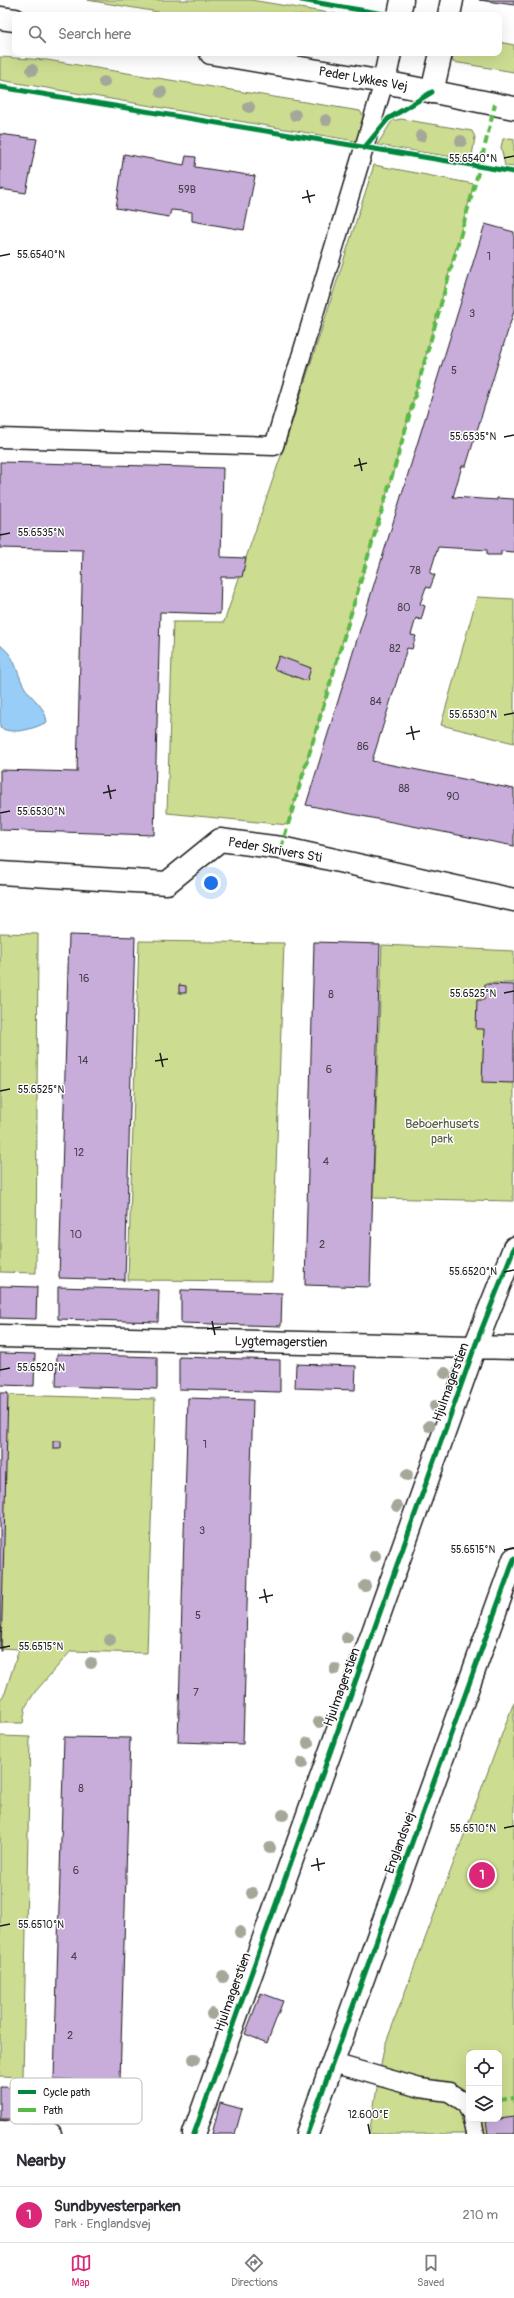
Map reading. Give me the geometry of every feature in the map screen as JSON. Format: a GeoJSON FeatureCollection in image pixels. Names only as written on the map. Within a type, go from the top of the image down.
{"type":"FeatureCollection","features":[{"type":"Feature","properties":{"kind":"street"},"geometry":{"type":"LineString","coordinates":[[400,12],[402,0]]}},
{"type":"Feature","properties":{"kind":"street"},"geometry":{"type":"LineString","coordinates":[[450,12],[452,0]]}},
{"type":"Feature","properties":{"kind":"street"},"geometry":{"type":"LineString","coordinates":[[0,18],[12,20]]}},
{"type":"Feature","properties":{"kind":"street","name":"Peder Lykkes Vej"},"geometry":{"type":"LineString","coordinates":[[229,56],[384,82],[514,108]]}},
{"type":"Feature","properties":{"kind":"street"},"geometry":{"type":"LineString","coordinates":[[384,82],[389,56]]}},
{"type":"Feature","properties":{"kind":"street"},"geometry":{"type":"LineString","coordinates":[[432,92],[440,56]]}},
{"type":"Feature","properties":{"kind":"street","name":"Peder Skrivers Sti"},"geometry":{"type":"LineString","coordinates":[[0,873],[167,883],[220,840],[281,848],[514,900]]}},
{"type":"Feature","properties":{"kind":"street","name":"Hjulmagerstien"},"geometry":{"type":"LineString","coordinates":[[194,2134],[475,1346],[514,1248]]}},
{"type":"Feature","properties":{"kind":"street","name":"Lygtemagerstien"},"geometry":{"type":"LineString","coordinates":[[0,1336],[514,1348]]}},
{"type":"Feature","properties":{"kind":"street","name":"Englandsvej"},"geometry":{"type":"LineString","coordinates":[[307,2134],[514,1559]]}},
{"type":"Feature","properties":{"kind":"street"},"geometry":{"type":"LineString","coordinates":[[0,2132],[50,2134]]}},
{"type":"Feature","properties":{"kind":"lane"},"geometry":{"type":"LineString","coordinates":[[0,438],[274,446],[384,82]]}},
{"type":"Feature","properties":{"kind":"lane"},"geometry":{"type":"LineString","coordinates":[[333,2063],[420,2088],[449,2092],[466,2103]]}},
{"type":"Feature","properties":{"kind":"lane"},"geometry":{"type":"LineString","coordinates":[[473,2122],[475,2134]]}},
{"type":"Feature","properties":{"kind":"green space"},"geometry":{"type":"Polygon","coordinates":[[[87,0],[251,0],[323,12],[158,12],[87,0]]]}},
{"type":"Feature","properties":{"kind":"green space"},"geometry":{"type":"Polygon","coordinates":[[[502,43],[514,45],[514,72],[453,62],[452,56],[502,56],[502,43]]]}},
{"type":"Feature","properties":{"kind":"green space"},"geometry":{"type":"Polygon","coordinates":[[[0,57],[47,60],[360,111],[364,117],[360,137],[355,141],[0,80],[0,57]]]}},
{"type":"Feature","properties":{"kind":"green space"},"geometry":{"type":"Polygon","coordinates":[[[401,119],[472,131],[475,137],[472,156],[459,158],[377,145],[392,121],[401,119]]]}},
{"type":"Feature","properties":{"kind":"green space"},"geometry":{"type":"Polygon","coordinates":[[[503,139],[514,139],[514,167],[505,166],[501,147],[503,139]]]}},
{"type":"Feature","properties":{"kind":"green space"},"geometry":{"type":"Polygon","coordinates":[[[374,165],[474,184],[395,466],[288,825],[167,813],[173,622],[224,622],[285,444],[374,165]]]}},
{"type":"Feature","properties":{"kind":"green space"},"geometry":{"type":"Polygon","coordinates":[[[477,597],[514,599],[514,743],[441,725],[477,597]]]}},
{"type":"Feature","properties":{"kind":"green space"},"geometry":{"type":"Polygon","coordinates":[[[0,933],[38,934],[36,1273],[0,1272],[0,933]]]}},
{"type":"Feature","properties":{"kind":"green space"},"geometry":{"type":"Polygon","coordinates":[[[139,941],[284,943],[272,1281],[128,1280],[139,941]]]}},
{"type":"Feature","properties":{"kind":"green space","name":"Beboerhusets park"},"geometry":{"type":"Polygon","coordinates":[[[382,945],[514,951],[514,983],[489,983],[486,1080],[514,1082],[513,1201],[373,1198],[382,945]]]}},
{"type":"Feature","properties":{"kind":"green space"},"geometry":{"type":"Polygon","coordinates":[[[6,1395],[155,1399],[147,1653],[71,1651],[35,1692],[26,1706],[23,1723],[0,1723],[0,1700],[5,1693],[19,1649],[0,1648],[6,1395]]]}},
{"type":"Feature","properties":{"kind":"green space"},"geometry":{"type":"Polygon","coordinates":[[[514,1702],[514,2134],[369,2134],[384,2048],[514,1702]]]}},
{"type":"Feature","properties":{"kind":"green space"},"geometry":{"type":"Polygon","coordinates":[[[0,1736],[30,1737],[23,2077],[0,2076],[0,1736]]]}},
{"type":"Feature","properties":{"kind":"water"},"geometry":{"type":"Polygon","coordinates":[[[0,645],[10,655],[25,688],[41,707],[46,716],[47,722],[36,727],[18,731],[0,728],[0,645]]]}},
{"type":"Feature","properties":{"kind":"building"},"geometry":{"type":"Polygon","coordinates":[[[479,0],[514,0],[514,5],[479,0]]]}},
{"type":"Feature","properties":{"kind":"building"},"geometry":{"type":"Polygon","coordinates":[[[0,134],[37,139],[26,193],[0,189],[0,134]]]}},
{"type":"Feature","properties":{"kind":"building"},"geometry":{"type":"Polygon","coordinates":[[[124,154],[184,165],[186,156],[196,157],[195,167],[255,176],[244,230],[192,221],[192,212],[171,210],[169,217],[116,208],[124,154]]]}},
{"type":"Feature","properties":{"kind":"building"},"geometry":{"type":"Polygon","coordinates":[[[485,224],[514,232],[514,311],[466,466],[462,466],[453,497],[497,500],[497,498],[514,499],[514,552],[501,551],[501,555],[487,555],[487,550],[438,547],[430,573],[435,575],[430,588],[426,587],[420,604],[425,606],[421,620],[416,618],[411,635],[416,636],[412,649],[407,648],[372,761],[514,789],[514,846],[306,805],[485,224]]]}},
{"type":"Feature","properties":{"kind":"building"},"geometry":{"type":"Polygon","coordinates":[[[0,462],[223,468],[221,557],[246,558],[242,577],[221,577],[220,614],[160,612],[154,835],[0,830],[0,770],[77,772],[83,550],[0,548],[0,462]]]}},
{"type":"Feature","properties":{"kind":"building"},"geometry":{"type":"Polygon","coordinates":[[[279,656],[311,668],[307,681],[274,669],[279,656]]]}},
{"type":"Feature","properties":{"kind":"building"},"geometry":{"type":"Polygon","coordinates":[[[69,935],[135,937],[125,1280],[59,1278],[69,935]]]}},
{"type":"Feature","properties":{"kind":"building"},"geometry":{"type":"Polygon","coordinates":[[[314,942],[380,944],[370,1287],[305,1285],[314,942]]]}},
{"type":"Feature","properties":{"kind":"building"},"geometry":{"type":"Polygon","coordinates":[[[485,984],[514,985],[514,1083],[482,1082],[484,1029],[476,1029],[477,1000],[484,1000],[485,984]]]}},
{"type":"Feature","properties":{"kind":"building"},"geometry":{"type":"Polygon","coordinates":[[[179,985],[186,986],[186,993],[179,993],[179,985]]]}},
{"type":"Feature","properties":{"kind":"building"},"geometry":{"type":"Polygon","coordinates":[[[0,1286],[37,1287],[36,1319],[0,1318],[0,1286]]]}},
{"type":"Feature","properties":{"kind":"building"},"geometry":{"type":"Polygon","coordinates":[[[58,1287],[159,1290],[158,1322],[58,1319],[58,1287]]]}},
{"type":"Feature","properties":{"kind":"building"},"geometry":{"type":"Polygon","coordinates":[[[181,1290],[282,1293],[281,1326],[181,1323],[181,1290]]]}},
{"type":"Feature","properties":{"kind":"building"},"geometry":{"type":"Polygon","coordinates":[[[0,1353],[35,1354],[34,1386],[0,1385],[0,1353]]]}},
{"type":"Feature","properties":{"kind":"building"},"geometry":{"type":"Polygon","coordinates":[[[57,1354],[157,1357],[157,1389],[56,1386],[57,1354]]]}},
{"type":"Feature","properties":{"kind":"building"},"geometry":{"type":"Polygon","coordinates":[[[179,1357],[280,1360],[280,1392],[179,1389],[179,1357]]]}},
{"type":"Feature","properties":{"kind":"building"},"geometry":{"type":"Polygon","coordinates":[[[296,1364],[356,1366],[355,1390],[295,1388],[296,1364]]]}},
{"type":"Feature","properties":{"kind":"building"},"geometry":{"type":"Polygon","coordinates":[[[0,1393],[8,1393],[1,1651],[0,1651],[0,1393]]]}},
{"type":"Feature","properties":{"kind":"building"},"geometry":{"type":"Polygon","coordinates":[[[188,1398],[253,1400],[243,1744],[178,1742],[188,1398]]]}},
{"type":"Feature","properties":{"kind":"building"},"geometry":{"type":"Polygon","coordinates":[[[53,1441],[61,1441],[61,1448],[53,1448],[53,1441]]]}},
{"type":"Feature","properties":{"kind":"building"},"geometry":{"type":"Polygon","coordinates":[[[64,1737],[130,1738],[120,2078],[54,2078],[64,1737]]]}},
{"type":"Feature","properties":{"kind":"building"},"geometry":{"type":"Polygon","coordinates":[[[261,1993],[283,2001],[267,2043],[245,2034],[261,1993]]]}},
{"type":"Feature","properties":{"kind":"building"},"geometry":{"type":"Polygon","coordinates":[[[0,2087],[10,2087],[10,2119],[0,2119],[0,2087]]]}},
{"type":"Feature","properties":{"kind":"building"},"geometry":{"type":"Polygon","coordinates":[[[220,2103],[242,2109],[235,2134],[212,2134],[220,2103]]]}},
{"type":"Feature","properties":{"kind":"building"},"geometry":{"type":"Polygon","coordinates":[[[514,2117],[514,2134],[488,2134],[486,2122],[502,2122],[502,2119],[514,2117]]]}},
{"type":"Feature","properties":{"kind":"marked path"},"geometry":{"type":"LineString","coordinates":[[281,848],[395,466],[480,166],[495,104]]}},
{"type":"Feature","properties":{"kind":"marked path"},"geometry":{"type":"LineString","coordinates":[[502,2099],[514,2097]]}},
{"type":"Feature","properties":{"kind":"cycle path"},"geometry":{"type":"LineString","coordinates":[[301,0],[372,12]]}},
{"type":"Feature","properties":{"kind":"cycle path"},"geometry":{"type":"LineString","coordinates":[[0,87],[514,172]]}},
{"type":"Feature","properties":{"kind":"cycle path"},"geometry":{"type":"LineString","coordinates":[[364,148],[388,119],[432,92]]}},
{"type":"Feature","properties":{"kind":"cycle path"},"geometry":{"type":"LineString","coordinates":[[194,2134],[475,1346],[514,1248]]}},
{"type":"Feature","properties":{"kind":"cycle path"},"geometry":{"type":"LineString","coordinates":[[307,2134],[514,1559]]}},
{"type":"Feature","properties":{"kind":"place","name":"Sundbyvesterparken"},"geometry":{"type":"Point","coordinates":[482,1875]}}]}
